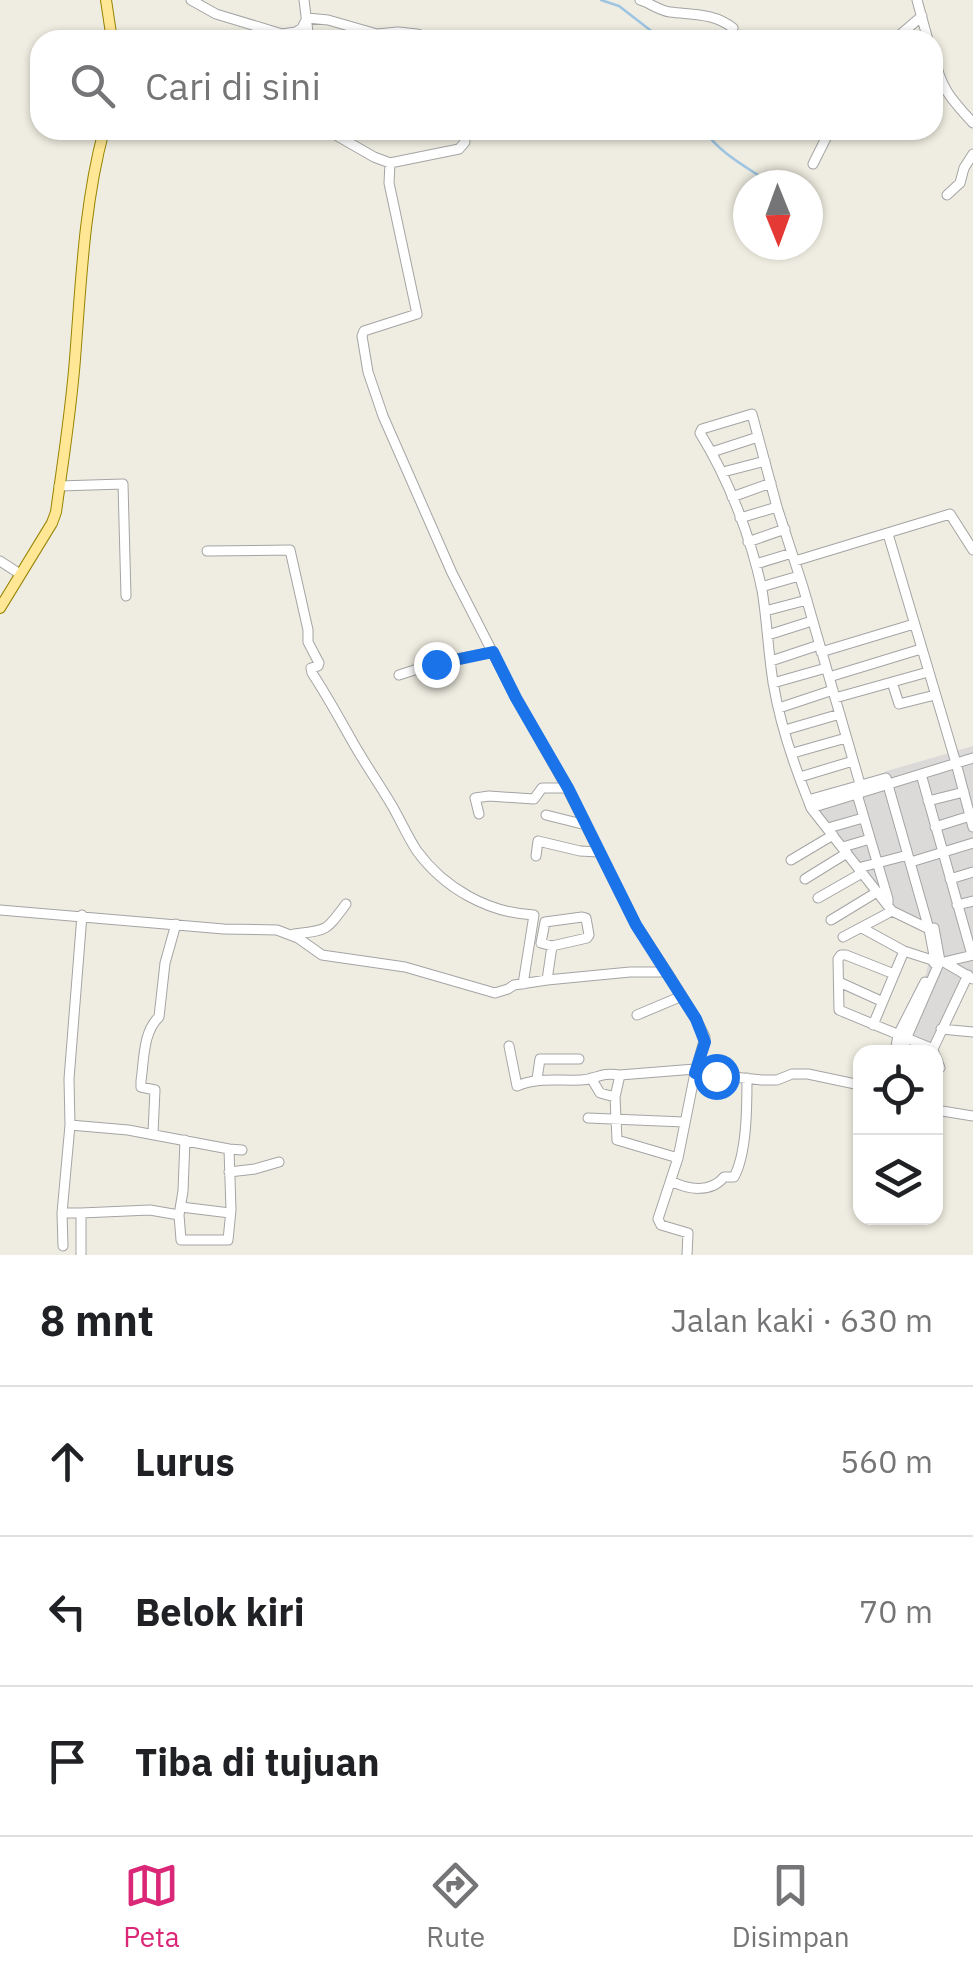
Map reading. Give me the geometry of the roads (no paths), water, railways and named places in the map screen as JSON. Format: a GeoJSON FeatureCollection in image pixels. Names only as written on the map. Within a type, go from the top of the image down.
{"type":"FeatureCollection","features":[{"type":"Feature","properties":{"kind":"main road"},"geometry":{"type":"LineString","coordinates":[[106,0],[110,30]]}},
{"type":"Feature","properties":{"kind":"main road"},"geometry":{"type":"LineString","coordinates":[[0,608],[52,522],[60,486],[86,237],[101,140]]}},
{"type":"Feature","properties":{"kind":"street"},"geometry":{"type":"LineString","coordinates":[[191,0],[216,14],[269,30]]}},
{"type":"Feature","properties":{"kind":"street"},"geometry":{"type":"LineString","coordinates":[[304,0],[308,30]]}},
{"type":"Feature","properties":{"kind":"street"},"geometry":{"type":"LineString","coordinates":[[640,0],[668,12],[678,7],[714,17],[730,25],[732,30]]}},
{"type":"Feature","properties":{"kind":"street"},"geometry":{"type":"LineString","coordinates":[[917,0],[926,30]]}},
{"type":"Feature","properties":{"kind":"street"},"geometry":{"type":"LineString","coordinates":[[906,30],[922,16]]}},
{"type":"Feature","properties":{"kind":"street"},"geometry":{"type":"LineString","coordinates":[[300,30],[307,18]]}},
{"type":"Feature","properties":{"kind":"street"},"geometry":{"type":"LineString","coordinates":[[307,18],[363,30]]}},
{"type":"Feature","properties":{"kind":"street"},"geometry":{"type":"LineString","coordinates":[[943,86],[973,123]]}},
{"type":"Feature","properties":{"kind":"street"},"geometry":{"type":"LineString","coordinates":[[344,140],[390,163],[459,149],[465,140]]}},
{"type":"Feature","properties":{"kind":"street"},"geometry":{"type":"LineString","coordinates":[[813,164],[825,140]]}},
{"type":"Feature","properties":{"kind":"street"},"geometry":{"type":"LineString","coordinates":[[946,195],[960,183],[973,154]]}},
{"type":"Feature","properties":{"kind":"street"},"geometry":{"type":"LineString","coordinates":[[390,163],[392,198],[418,314],[364,330],[364,354],[383,416],[452,573],[516,698],[568,788],[636,925],[704,1037],[678,1158],[658,1221],[688,1233],[687,1255]]}},
{"type":"Feature","properties":{"kind":"street"},"geometry":{"type":"LineString","coordinates":[[890,909],[863,818],[840,714],[752,414],[702,429],[700,432],[723,472],[756,564],[779,708],[809,804],[890,909],[929,929]]}},
{"type":"Feature","properties":{"kind":"street"},"geometry":{"type":"LineString","coordinates":[[712,452],[758,437]]}},
{"type":"Feature","properties":{"kind":"street"},"geometry":{"type":"LineString","coordinates":[[723,472],[765,461]]}},
{"type":"Feature","properties":{"kind":"street"},"geometry":{"type":"LineString","coordinates":[[732,497],[771,483]]}},
{"type":"Feature","properties":{"kind":"street"},"geometry":{"type":"LineString","coordinates":[[60,486],[123,484],[126,596]]}},
{"type":"Feature","properties":{"kind":"street"},"geometry":{"type":"LineString","coordinates":[[740,518],[777,507]]}},
{"type":"Feature","properties":{"kind":"street"},"geometry":{"type":"LineString","coordinates":[[756,564],[888,534],[950,514],[973,550]]}},
{"type":"Feature","properties":{"kind":"street"},"geometry":{"type":"LineString","coordinates":[[748,542],[785,530]]}},
{"type":"Feature","properties":{"kind":"street"},"geometry":{"type":"LineString","coordinates":[[888,534],[972,822],[935,827]]}},
{"type":"Feature","properties":{"kind":"street"},"geometry":{"type":"LineString","coordinates":[[207,551],[290,550],[308,642],[319,663],[311,668],[312,673],[414,847],[444,879],[492,909],[534,915],[523,984]]}},
{"type":"Feature","properties":{"kind":"street"},"geometry":{"type":"LineString","coordinates":[[0,560],[20,574]]}},
{"type":"Feature","properties":{"kind":"street"},"geometry":{"type":"LineString","coordinates":[[761,587],[800,576]]}},
{"type":"Feature","properties":{"kind":"street"},"geometry":{"type":"LineString","coordinates":[[765,611],[806,600]]}},
{"type":"Feature","properties":{"kind":"street"},"geometry":{"type":"LineString","coordinates":[[768,635],[812,621]]}},
{"type":"Feature","properties":{"kind":"street"},"geometry":{"type":"LineString","coordinates":[[770,660],[914,624]]}},
{"type":"Feature","properties":{"kind":"street"},"geometry":{"type":"LineString","coordinates":[[774,683],[921,649]]}},
{"type":"Feature","properties":{"kind":"street"},"geometry":{"type":"LineString","coordinates":[[398,675],[493,652]]}},
{"type":"Feature","properties":{"kind":"street"},"geometry":{"type":"LineString","coordinates":[[779,708],[928,672]]}},
{"type":"Feature","properties":{"kind":"street"},"geometry":{"type":"LineString","coordinates":[[892,682],[900,704],[935,695]]}},
{"type":"Feature","properties":{"kind":"street"},"geometry":{"type":"LineString","coordinates":[[786,730],[840,714]]}},
{"type":"Feature","properties":{"kind":"street"},"geometry":{"type":"LineString","coordinates":[[793,753],[846,738]]}},
{"type":"Feature","properties":{"kind":"street"},"geometry":{"type":"LineString","coordinates":[[890,784],[973,758]]}},
{"type":"Feature","properties":{"kind":"street"},"geometry":{"type":"LineString","coordinates":[[800,777],[853,762]]}},
{"type":"Feature","properties":{"kind":"street"},"geometry":{"type":"LineString","coordinates":[[920,774],[957,906],[968,929],[972,955],[940,962]]}},
{"type":"Feature","properties":{"kind":"street"},"geometry":{"type":"LineString","coordinates":[[809,804],[884,777],[890,784],[940,962]]}},
{"type":"Feature","properties":{"kind":"street"},"geometry":{"type":"LineString","coordinates":[[479,814],[476,798],[534,798],[542,788],[568,788]]}},
{"type":"Feature","properties":{"kind":"street"},"geometry":{"type":"LineString","coordinates":[[928,801],[964,792]]}},
{"type":"Feature","properties":{"kind":"street"},"geometry":{"type":"LineString","coordinates":[[546,815],[586,825]]}},
{"type":"Feature","properties":{"kind":"street"},"geometry":{"type":"LineString","coordinates":[[791,860],[830,832],[863,818]]}},
{"type":"Feature","properties":{"kind":"street"},"geometry":{"type":"LineString","coordinates":[[805,879],[845,850],[870,839]]}},
{"type":"Feature","properties":{"kind":"street"},"geometry":{"type":"LineString","coordinates":[[536,856],[538,841],[599,852]]}},
{"type":"Feature","properties":{"kind":"street"},"geometry":{"type":"LineString","coordinates":[[818,898],[877,862],[973,843]]}},
{"type":"Feature","properties":{"kind":"street"},"geometry":{"type":"LineString","coordinates":[[898,1045],[940,962],[937,940],[911,858]]}},
{"type":"Feature","properties":{"kind":"street"},"geometry":{"type":"LineString","coordinates":[[950,879],[973,872]]}},
{"type":"Feature","properties":{"kind":"street"},"geometry":{"type":"LineString","coordinates":[[831,920],[877,892]]}},
{"type":"Feature","properties":{"kind":"street"},"geometry":{"type":"LineString","coordinates":[[957,906],[973,901]]}},
{"type":"Feature","properties":{"kind":"street"},"geometry":{"type":"LineString","coordinates":[[0,910],[291,934],[328,928],[346,904]]}},
{"type":"Feature","properties":{"kind":"street"},"geometry":{"type":"LineString","coordinates":[[844,937],[890,909]]}},
{"type":"Feature","properties":{"kind":"street"},"geometry":{"type":"LineString","coordinates":[[63,1246],[69,1079],[82,915]]}},
{"type":"Feature","properties":{"kind":"street"},"geometry":{"type":"LineString","coordinates":[[586,918],[587,938],[552,946],[541,943],[545,922],[586,918]]}},
{"type":"Feature","properties":{"kind":"street"},"geometry":{"type":"LineString","coordinates":[[153,1134],[155,1090],[141,1087],[141,1081],[149,1030],[159,1017],[165,963],[176,924]]}},
{"type":"Feature","properties":{"kind":"street"},"geometry":{"type":"LineString","coordinates":[[862,928],[970,977],[941,1029],[938,1045]]}},
{"type":"Feature","properties":{"kind":"street"},"geometry":{"type":"LineString","coordinates":[[291,934],[322,955],[406,967],[488,992],[547,980],[667,972]]}},
{"type":"Feature","properties":{"kind":"street"},"geometry":{"type":"LineString","coordinates":[[547,980],[552,946]]}},
{"type":"Feature","properties":{"kind":"street"},"geometry":{"type":"LineString","coordinates":[[873,1024],[904,950]]}},
{"type":"Feature","properties":{"kind":"street"},"geometry":{"type":"LineString","coordinates":[[894,974],[841,955],[839,1010],[915,1045]]}},
{"type":"Feature","properties":{"kind":"street"},"geometry":{"type":"LineString","coordinates":[[839,982],[881,1001]]}},
{"type":"Feature","properties":{"kind":"street"},"geometry":{"type":"LineString","coordinates":[[638,1014],[682,996]]}},
{"type":"Feature","properties":{"kind":"street"},"geometry":{"type":"LineString","coordinates":[[941,1029],[972,1030]]}},
{"type":"Feature","properties":{"kind":"street"},"geometry":{"type":"LineString","coordinates":[[902,1037],[903,1045]]}},
{"type":"Feature","properties":{"kind":"street"},"geometry":{"type":"LineString","coordinates":[[509,1046],[517,1086],[538,1079],[591,1078],[602,1073],[695,1071],[776,1080],[808,1074],[853,1084]]}},
{"type":"Feature","properties":{"kind":"street"},"geometry":{"type":"LineString","coordinates":[[538,1079],[540,1059],[578,1059]]}},
{"type":"Feature","properties":{"kind":"street"},"geometry":{"type":"LineString","coordinates":[[620,1075],[615,1097],[617,1140],[678,1158]]}},
{"type":"Feature","properties":{"kind":"street"},"geometry":{"type":"LineString","coordinates":[[591,1078],[600,1092],[615,1097]]}},
{"type":"Feature","properties":{"kind":"street"},"geometry":{"type":"LineString","coordinates":[[671,1181],[695,1189],[718,1184],[724,1177],[737,1173],[742,1156],[747,1078]]}},
{"type":"Feature","properties":{"kind":"street"},"geometry":{"type":"LineString","coordinates":[[688,1099],[702,1102]]}},
{"type":"Feature","properties":{"kind":"street"},"geometry":{"type":"LineString","coordinates":[[943,1111],[973,1116]]}},
{"type":"Feature","properties":{"kind":"street"},"geometry":{"type":"LineString","coordinates":[[588,1118],[684,1122]]}},
{"type":"Feature","properties":{"kind":"street"},"geometry":{"type":"LineString","coordinates":[[70,1125],[153,1134],[242,1150]]}},
{"type":"Feature","properties":{"kind":"street"},"geometry":{"type":"LineString","coordinates":[[185,1140],[181,1240],[226,1241],[229,1237],[230,1150]]}},
{"type":"Feature","properties":{"kind":"street"},"geometry":{"type":"LineString","coordinates":[[229,1172],[279,1162]]}},
{"type":"Feature","properties":{"kind":"street"},"geometry":{"type":"LineString","coordinates":[[62,1213],[230,1213]]}},
{"type":"Feature","properties":{"kind":"street"},"geometry":{"type":"LineString","coordinates":[[81,1213],[81,1255]]}},
{"type":"Feature","properties":{"kind":"waterway"},"geometry":{"type":"LineString","coordinates":[[601,0],[619,6],[650,30]]}},
{"type":"Feature","properties":{"kind":"waterway"},"geometry":{"type":"LineString","coordinates":[[712,140],[751,170]]}}]}
